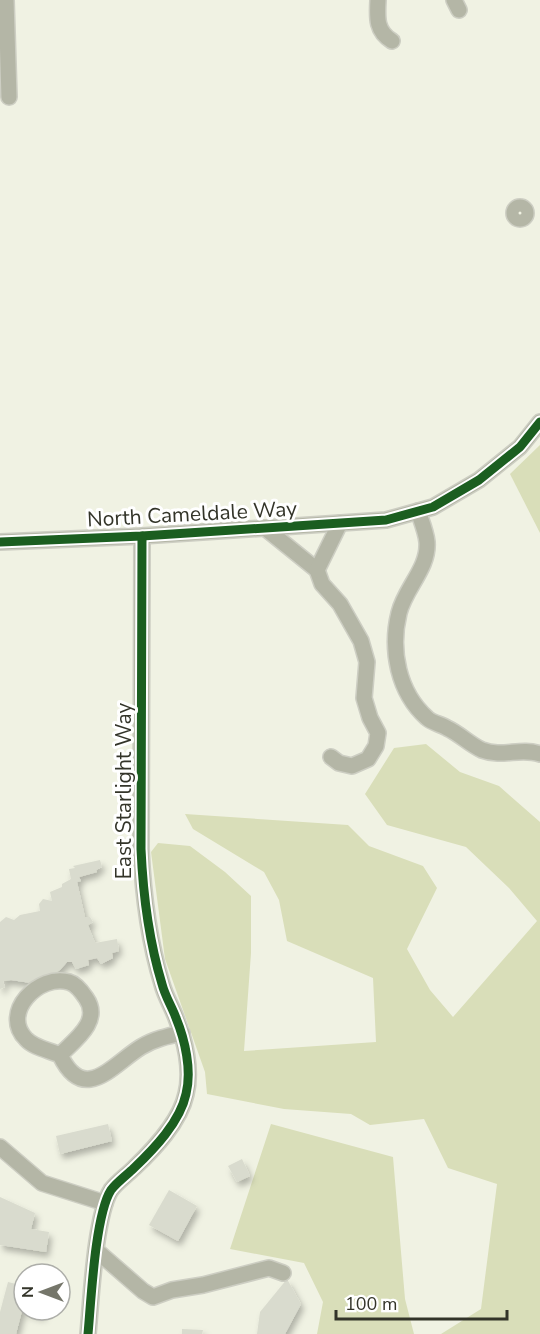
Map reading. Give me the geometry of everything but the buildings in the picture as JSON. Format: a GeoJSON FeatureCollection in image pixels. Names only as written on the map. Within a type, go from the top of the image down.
{"type":"FeatureCollection","features":[{"type":"Feature","properties":{"kind":"street"},"geometry":{"type":"LineString","coordinates":[[6,0],[9,97]]}},
{"type":"Feature","properties":{"kind":"street"},"geometry":{"type":"LineString","coordinates":[[378,0],[377,20],[383,36],[392,41]]}},
{"type":"Feature","properties":{"kind":"street","name":"North Cameldale Way"},"geometry":{"type":"LineString","coordinates":[[0,542],[142,536],[386,520],[433,507],[479,480],[520,447],[540,422]]}},
{"type":"Feature","properties":{"kind":"street"},"geometry":{"type":"LineString","coordinates":[[418,511],[427,542],[422,568],[407,591],[399,613],[395,649],[401,678],[411,700],[429,720],[448,728],[464,741],[480,749],[496,755],[525,752],[540,754]]}},
{"type":"Feature","properties":{"kind":"street"},"geometry":{"type":"LineString","coordinates":[[317,570],[340,523]]}},
{"type":"Feature","properties":{"kind":"street"},"geometry":{"type":"LineString","coordinates":[[265,528],[317,570],[322,584],[340,604],[361,641],[367,662],[364,698],[370,718],[378,733],[376,746],[368,759],[352,766],[339,763],[331,757]]}},
{"type":"Feature","properties":{"kind":"street","name":"East Starlight Way"},"geometry":{"type":"LineString","coordinates":[[88,1334],[105,1203],[112,1189],[155,1149],[182,1107],[186,1094],[188,1071],[182,1033],[162,986],[143,894],[141,849],[142,536]]}},
{"type":"Feature","properties":{"kind":"street"},"geometry":{"type":"LineString","coordinates":[[60,1055],[89,1024],[91,1011],[90,1004],[74,985],[59,981],[45,985],[25,998],[20,1008],[19,1028],[25,1039],[31,1043],[60,1055],[71,1073],[78,1078],[90,1079],[106,1074],[142,1046],[160,1038],[182,1033]]}},
{"type":"Feature","properties":{"kind":"street"},"geometry":{"type":"LineString","coordinates":[[0,1147],[42,1183],[105,1203]]}},
{"type":"Feature","properties":{"kind":"street"},"geometry":{"type":"LineString","coordinates":[[97,1251],[153,1297],[172,1290],[269,1268],[283,1273]]}},
{"type":"Feature","properties":{"kind":"green space"},"geometry":{"type":"Polygon","coordinates":[[[540,445],[540,533],[510,474],[540,445]]]}},
{"type":"Feature","properties":{"kind":"green space"},"geometry":{"type":"Polygon","coordinates":[[[426,744],[460,772],[499,786],[540,822],[540,1334],[441,1334],[481,1309],[497,1184],[448,1168],[424,1119],[370,1125],[351,1114],[284,1109],[207,1094],[205,1072],[165,959],[151,852],[158,843],[190,846],[225,872],[251,896],[251,953],[244,1051],[376,1042],[373,978],[287,941],[279,900],[264,872],[193,829],[185,814],[348,825],[369,846],[423,866],[437,888],[407,949],[430,990],[453,1017],[537,921],[509,888],[466,847],[387,825],[365,794],[394,748],[426,744]]]}},
{"type":"Feature","properties":{"kind":"green space"},"geometry":{"type":"Polygon","coordinates":[[[271,1124],[393,1157],[405,1299],[414,1334],[317,1334],[323,1302],[304,1263],[230,1249],[271,1124]]]}},
{"type":"Feature","properties":{"kind":"cycle path"},"geometry":{"type":"LineString","coordinates":[[0,542],[142,536],[386,520],[433,507],[479,480],[520,447],[540,422]]}},
{"type":"Feature","properties":{"kind":"cycle path"},"geometry":{"type":"LineString","coordinates":[[88,1334],[97,1238],[106,1202],[113,1187],[150,1152],[172,1125],[183,1104],[188,1085],[185,1045],[157,968],[143,883],[141,849],[142,536]]}}]}
